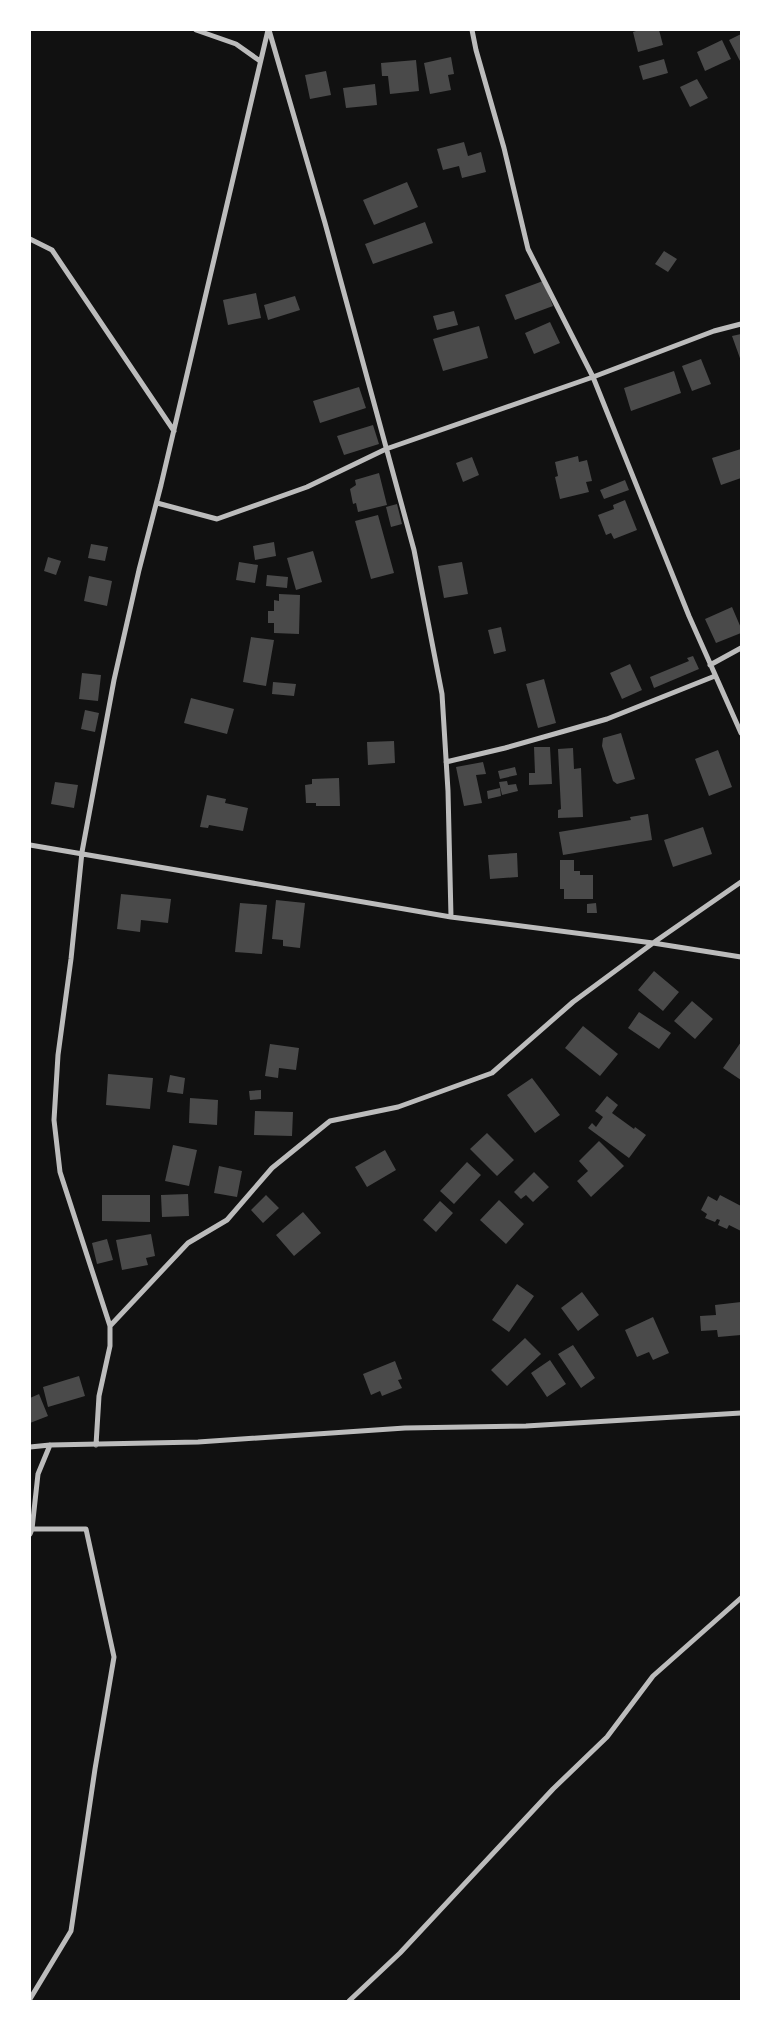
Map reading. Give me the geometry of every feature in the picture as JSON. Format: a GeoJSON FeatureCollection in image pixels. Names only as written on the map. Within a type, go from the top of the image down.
{"type":"FeatureCollection","features":[{"type":"Feature","properties":{"kind":"street"},"geometry":{"type":"LineString","coordinates":[[196,30],[236,44],[260,61]]}},
{"type":"Feature","properties":{"kind":"street"},"geometry":{"type":"LineString","coordinates":[[96,1445],[98,1396],[110,1346],[110,1326],[60,1172],[54,1120],[58,1055],[71,959],[82,852],[114,680],[268,30]]}},
{"type":"Feature","properties":{"kind":"street"},"geometry":{"type":"LineString","coordinates":[[268,30],[319,204],[414,550],[442,694],[451,917]]}},
{"type":"Feature","properties":{"kind":"street"},"geometry":{"type":"LineString","coordinates":[[472,30],[504,148],[528,249],[594,377],[710,666],[741,733]]}},
{"type":"Feature","properties":{"kind":"street"},"geometry":{"type":"LineString","coordinates":[[30,238],[52,250],[174,431]]}},
{"type":"Feature","properties":{"kind":"street"},"geometry":{"type":"LineString","coordinates":[[157,503],[218,519],[307,487],[386,449],[594,377],[714,331],[741,324]]}},
{"type":"Feature","properties":{"kind":"street"},"geometry":{"type":"LineString","coordinates":[[710,666],[741,648]]}},
{"type":"Feature","properties":{"kind":"street"},"geometry":{"type":"LineString","coordinates":[[446,762],[505,748],[607,719],[715,676]]}},
{"type":"Feature","properties":{"kind":"street"},"geometry":{"type":"LineString","coordinates":[[30,845],[82,852],[451,917],[653,943],[741,957]]}},
{"type":"Feature","properties":{"kind":"street"},"geometry":{"type":"LineString","coordinates":[[110,1326],[188,1243],[227,1220],[272,1168],[330,1120],[398,1107],[492,1073],[573,1002],[653,943],[741,882]]}},
{"type":"Feature","properties":{"kind":"street"},"geometry":{"type":"LineString","coordinates":[[30,1447],[198,1442],[405,1428],[526,1426],[741,1413]]}},
{"type":"Feature","properties":{"kind":"street"},"geometry":{"type":"LineString","coordinates":[[30,1998],[71,1931],[94,1770],[114,1657],[86,1529],[31,1531],[38,1474],[50,1445]]}},
{"type":"Feature","properties":{"kind":"street"},"geometry":{"type":"LineString","coordinates":[[350,2001],[400,1953],[553,1789],[607,1737],[653,1676],[741,1598]]}},
{"type":"Feature","properties":{"kind":"building"},"geometry":{"type":"Polygon","coordinates":[[[639,30],[659,30],[663,45],[638,52],[633,32],[639,30]]]}},
{"type":"Feature","properties":{"kind":"building"},"geometry":{"type":"Polygon","coordinates":[[[741,34],[741,63],[729,40],[741,34]]]}},
{"type":"Feature","properties":{"kind":"building"},"geometry":{"type":"Polygon","coordinates":[[[722,40],[731,59],[705,71],[697,52],[722,40]]]}},
{"type":"Feature","properties":{"kind":"building"},"geometry":{"type":"Polygon","coordinates":[[[451,57],[454,74],[448,75],[451,90],[430,94],[424,63],[451,57]]]}},
{"type":"Feature","properties":{"kind":"building"},"geometry":{"type":"Polygon","coordinates":[[[664,59],[668,73],[643,80],[639,66],[664,59]]]}},
{"type":"Feature","properties":{"kind":"building"},"geometry":{"type":"Polygon","coordinates":[[[416,60],[419,91],[390,94],[388,76],[382,76],[381,63],[416,60]]]}},
{"type":"Feature","properties":{"kind":"building"},"geometry":{"type":"Polygon","coordinates":[[[326,71],[331,95],[310,99],[305,75],[326,71]]]}},
{"type":"Feature","properties":{"kind":"building"},"geometry":{"type":"Polygon","coordinates":[[[697,79],[708,98],[690,107],[680,87],[697,79]]]}},
{"type":"Feature","properties":{"kind":"building"},"geometry":{"type":"Polygon","coordinates":[[[375,84],[377,105],[346,108],[343,88],[375,84]]]}},
{"type":"Feature","properties":{"kind":"building"},"geometry":{"type":"Polygon","coordinates":[[[464,142],[468,156],[481,152],[486,172],[462,178],[459,166],[443,170],[437,149],[464,142]]]}},
{"type":"Feature","properties":{"kind":"building"},"geometry":{"type":"Polygon","coordinates":[[[407,182],[418,207],[374,225],[363,200],[407,182]]]}},
{"type":"Feature","properties":{"kind":"building"},"geometry":{"type":"Polygon","coordinates":[[[425,222],[433,243],[373,264],[365,244],[425,222]]]}},
{"type":"Feature","properties":{"kind":"building"},"geometry":{"type":"Polygon","coordinates":[[[664,251],[677,259],[668,272],[655,264],[664,251]]]}},
{"type":"Feature","properties":{"kind":"building"},"geometry":{"type":"Polygon","coordinates":[[[543,281],[553,306],[515,320],[505,295],[543,281]]]}},
{"type":"Feature","properties":{"kind":"building"},"geometry":{"type":"Polygon","coordinates":[[[256,293],[261,318],[228,325],[223,300],[256,293]]]}},
{"type":"Feature","properties":{"kind":"building"},"geometry":{"type":"Polygon","coordinates":[[[295,296],[300,310],[268,320],[264,305],[295,296]]]}},
{"type":"Feature","properties":{"kind":"building"},"geometry":{"type":"Polygon","coordinates":[[[454,311],[458,325],[437,330],[433,316],[454,311]]]}},
{"type":"Feature","properties":{"kind":"building"},"geometry":{"type":"Polygon","coordinates":[[[550,322],[560,343],[534,354],[525,333],[550,322]]]}},
{"type":"Feature","properties":{"kind":"building"},"geometry":{"type":"Polygon","coordinates":[[[479,326],[488,358],[443,371],[433,339],[479,326]]]}},
{"type":"Feature","properties":{"kind":"building"},"geometry":{"type":"Polygon","coordinates":[[[741,334],[741,361],[732,336],[741,334]]]}},
{"type":"Feature","properties":{"kind":"building"},"geometry":{"type":"Polygon","coordinates":[[[701,359],[711,384],[692,391],[682,366],[701,359]]]}},
{"type":"Feature","properties":{"kind":"building"},"geometry":{"type":"Polygon","coordinates":[[[674,371],[681,393],[631,411],[624,388],[674,371]]]}},
{"type":"Feature","properties":{"kind":"building"},"geometry":{"type":"Polygon","coordinates":[[[359,387],[366,408],[320,423],[313,401],[359,387]]]}},
{"type":"Feature","properties":{"kind":"building"},"geometry":{"type":"Polygon","coordinates":[[[373,425],[379,444],[344,455],[337,436],[373,425]]]}},
{"type":"Feature","properties":{"kind":"building"},"geometry":{"type":"Polygon","coordinates":[[[741,449],[741,478],[721,485],[712,458],[741,449]]]}},
{"type":"Feature","properties":{"kind":"building"},"geometry":{"type":"Polygon","coordinates":[[[578,456],[579,462],[587,460],[592,481],[586,482],[589,492],[560,499],[555,477],[558,476],[555,462],[578,456]]]}},
{"type":"Feature","properties":{"kind":"building"},"geometry":{"type":"Polygon","coordinates":[[[472,457],[479,475],[463,482],[456,463],[472,457]]]}},
{"type":"Feature","properties":{"kind":"building"},"geometry":{"type":"Polygon","coordinates":[[[379,473],[387,505],[358,512],[356,503],[353,504],[350,489],[356,485],[355,480],[379,473]]]}},
{"type":"Feature","properties":{"kind":"building"},"geometry":{"type":"Polygon","coordinates":[[[625,480],[629,490],[604,499],[600,490],[625,480]]]}},
{"type":"Feature","properties":{"kind":"building"},"geometry":{"type":"Polygon","coordinates":[[[625,500],[637,530],[614,539],[611,533],[606,535],[598,515],[614,509],[613,505],[625,500]]]}},
{"type":"Feature","properties":{"kind":"building"},"geometry":{"type":"Polygon","coordinates":[[[397,504],[402,524],[391,527],[386,507],[397,504]]]}},
{"type":"Feature","properties":{"kind":"building"},"geometry":{"type":"Polygon","coordinates":[[[378,515],[394,573],[371,579],[355,521],[378,515]]]}},
{"type":"Feature","properties":{"kind":"building"},"geometry":{"type":"Polygon","coordinates":[[[274,542],[276,556],[255,560],[253,546],[274,542]]]}},
{"type":"Feature","properties":{"kind":"building"},"geometry":{"type":"Polygon","coordinates":[[[91,544],[108,547],[105,561],[88,558],[91,544]]]}},
{"type":"Feature","properties":{"kind":"building"},"geometry":{"type":"Polygon","coordinates":[[[313,551],[322,582],[296,590],[287,558],[313,551]]]}},
{"type":"Feature","properties":{"kind":"building"},"geometry":{"type":"Polygon","coordinates":[[[48,557],[61,561],[56,575],[44,571],[48,557]]]}},
{"type":"Feature","properties":{"kind":"building"},"geometry":{"type":"Polygon","coordinates":[[[239,562],[258,565],[255,583],[236,580],[239,562]]]}},
{"type":"Feature","properties":{"kind":"building"},"geometry":{"type":"Polygon","coordinates":[[[462,562],[468,594],[444,598],[438,566],[462,562]]]}},
{"type":"Feature","properties":{"kind":"building"},"geometry":{"type":"Polygon","coordinates":[[[267,575],[288,577],[287,588],[266,586],[267,575]]]}},
{"type":"Feature","properties":{"kind":"building"},"geometry":{"type":"Polygon","coordinates":[[[89,576],[112,581],[107,606],[84,601],[89,576]]]}},
{"type":"Feature","properties":{"kind":"building"},"geometry":{"type":"Polygon","coordinates":[[[279,594],[300,595],[299,634],[274,633],[274,623],[268,623],[268,611],[274,611],[274,600],[279,601],[279,594]]]}},
{"type":"Feature","properties":{"kind":"building"},"geometry":{"type":"Polygon","coordinates":[[[732,607],[741,628],[741,633],[716,643],[705,619],[732,607]]]}},
{"type":"Feature","properties":{"kind":"building"},"geometry":{"type":"Polygon","coordinates":[[[501,627],[506,651],[494,654],[488,630],[501,627]]]}},
{"type":"Feature","properties":{"kind":"building"},"geometry":{"type":"Polygon","coordinates":[[[251,637],[274,640],[266,686],[243,682],[251,637]]]}},
{"type":"Feature","properties":{"kind":"building"},"geometry":{"type":"Polygon","coordinates":[[[693,656],[699,669],[654,688],[650,677],[689,661],[687,658],[693,656]]]}},
{"type":"Feature","properties":{"kind":"building"},"geometry":{"type":"Polygon","coordinates":[[[630,664],[642,690],[622,699],[610,673],[630,664]]]}},
{"type":"Feature","properties":{"kind":"building"},"geometry":{"type":"Polygon","coordinates":[[[82,673],[101,675],[98,701],[79,699],[82,673]]]}},
{"type":"Feature","properties":{"kind":"building"},"geometry":{"type":"Polygon","coordinates":[[[544,679],[556,723],[538,728],[526,684],[544,679]]]}},
{"type":"Feature","properties":{"kind":"building"},"geometry":{"type":"Polygon","coordinates":[[[273,682],[296,684],[294,696],[272,694],[273,682]]]}},
{"type":"Feature","properties":{"kind":"building"},"geometry":{"type":"Polygon","coordinates":[[[191,698],[234,709],[227,734],[184,723],[191,698]]]}},
{"type":"Feature","properties":{"kind":"building"},"geometry":{"type":"Polygon","coordinates":[[[85,710],[99,713],[95,732],[81,729],[85,710]]]}},
{"type":"Feature","properties":{"kind":"building"},"geometry":{"type":"Polygon","coordinates":[[[621,733],[635,779],[617,784],[613,781],[602,746],[603,738],[621,733]]]}},
{"type":"Feature","properties":{"kind":"building"},"geometry":{"type":"Polygon","coordinates":[[[394,741],[395,763],[368,765],[367,742],[394,741]]]}},
{"type":"Feature","properties":{"kind":"building"},"geometry":{"type":"Polygon","coordinates":[[[534,747],[550,747],[552,784],[529,785],[529,773],[535,773],[534,747]]]}},
{"type":"Feature","properties":{"kind":"building"},"geometry":{"type":"Polygon","coordinates":[[[573,748],[574,769],[581,768],[583,817],[558,818],[558,810],[561,809],[558,749],[573,748]]]}},
{"type":"Feature","properties":{"kind":"building"},"geometry":{"type":"Polygon","coordinates":[[[718,750],[732,787],[709,796],[695,759],[718,750]]]}},
{"type":"Feature","properties":{"kind":"building"},"geometry":{"type":"Polygon","coordinates":[[[483,762],[486,774],[476,775],[482,803],[464,806],[456,767],[483,762]]]}},
{"type":"Feature","properties":{"kind":"building"},"geometry":{"type":"Polygon","coordinates":[[[515,767],[517,775],[500,779],[498,771],[515,767]]]}},
{"type":"Feature","properties":{"kind":"building"},"geometry":{"type":"Polygon","coordinates":[[[339,778],[340,806],[316,806],[316,803],[306,803],[305,785],[312,784],[312,779],[339,778]]]}},
{"type":"Feature","properties":{"kind":"building"},"geometry":{"type":"Polygon","coordinates":[[[507,781],[508,785],[516,784],[518,791],[502,795],[499,782],[507,781]]]}},
{"type":"Feature","properties":{"kind":"building"},"geometry":{"type":"Polygon","coordinates":[[[55,782],[78,785],[74,808],[51,804],[55,782]]]}},
{"type":"Feature","properties":{"kind":"building"},"geometry":{"type":"Polygon","coordinates":[[[500,788],[501,796],[488,799],[487,791],[500,788]]]}},
{"type":"Feature","properties":{"kind":"building"},"geometry":{"type":"Polygon","coordinates":[[[207,795],[226,799],[225,803],[248,808],[243,831],[209,825],[208,828],[200,827],[207,795]]]}},
{"type":"Feature","properties":{"kind":"building"},"geometry":{"type":"Polygon","coordinates":[[[648,814],[652,840],[563,855],[559,832],[631,820],[630,817],[648,814]]]}},
{"type":"Feature","properties":{"kind":"building"},"geometry":{"type":"Polygon","coordinates":[[[703,827],[712,854],[673,867],[664,840],[703,827]]]}},
{"type":"Feature","properties":{"kind":"building"},"geometry":{"type":"Polygon","coordinates":[[[517,853],[518,877],[490,879],[488,855],[517,853]]]}},
{"type":"Feature","properties":{"kind":"building"},"geometry":{"type":"Polygon","coordinates":[[[560,860],[574,860],[574,871],[580,871],[580,875],[593,875],[593,899],[564,899],[564,889],[560,889],[560,860]]]}},
{"type":"Feature","properties":{"kind":"building"},"geometry":{"type":"Polygon","coordinates":[[[121,894],[171,899],[168,923],[141,920],[140,932],[117,929],[121,894]]]}},
{"type":"Feature","properties":{"kind":"building"},"geometry":{"type":"Polygon","coordinates":[[[276,900],[305,903],[300,948],[283,946],[283,940],[272,939],[276,900]]]}},
{"type":"Feature","properties":{"kind":"building"},"geometry":{"type":"Polygon","coordinates":[[[240,903],[267,905],[262,954],[235,952],[240,903]]]}},
{"type":"Feature","properties":{"kind":"building"},"geometry":{"type":"Polygon","coordinates":[[[596,903],[597,913],[587,913],[587,904],[596,903]]]}},
{"type":"Feature","properties":{"kind":"building"},"geometry":{"type":"Polygon","coordinates":[[[654,971],[679,992],[663,1011],[638,990],[654,971]]]}},
{"type":"Feature","properties":{"kind":"building"},"geometry":{"type":"Polygon","coordinates":[[[692,1001],[713,1019],[695,1039],[674,1021],[692,1001]]]}},
{"type":"Feature","properties":{"kind":"building"},"geometry":{"type":"Polygon","coordinates":[[[639,1012],[671,1033],[659,1049],[628,1028],[639,1012]]]}},
{"type":"Feature","properties":{"kind":"building"},"geometry":{"type":"Polygon","coordinates":[[[583,1026],[618,1054],[600,1076],[565,1048],[583,1026]]]}},
{"type":"Feature","properties":{"kind":"building"},"geometry":{"type":"Polygon","coordinates":[[[741,1042],[741,1080],[723,1068],[741,1042]]]}},
{"type":"Feature","properties":{"kind":"building"},"geometry":{"type":"Polygon","coordinates":[[[270,1044],[299,1048],[296,1070],[279,1068],[278,1078],[265,1076],[270,1044]]]}},
{"type":"Feature","properties":{"kind":"building"},"geometry":{"type":"Polygon","coordinates":[[[108,1074],[153,1078],[150,1109],[106,1105],[108,1074]]]}},
{"type":"Feature","properties":{"kind":"building"},"geometry":{"type":"Polygon","coordinates":[[[170,1075],[185,1078],[183,1094],[167,1092],[170,1075]]]}},
{"type":"Feature","properties":{"kind":"building"},"geometry":{"type":"Polygon","coordinates":[[[532,1078],[560,1115],[535,1133],[507,1095],[532,1078]]]}},
{"type":"Feature","properties":{"kind":"building"},"geometry":{"type":"Polygon","coordinates":[[[261,1090],[261,1099],[250,1100],[249,1091],[261,1090]]]}},
{"type":"Feature","properties":{"kind":"building"},"geometry":{"type":"Polygon","coordinates":[[[607,1096],[618,1105],[612,1113],[646,1135],[629,1158],[588,1128],[592,1123],[596,1127],[603,1117],[595,1111],[607,1096]]]}},
{"type":"Feature","properties":{"kind":"building"},"geometry":{"type":"Polygon","coordinates":[[[190,1098],[218,1100],[217,1125],[189,1123],[190,1098]]]}},
{"type":"Feature","properties":{"kind":"building"},"geometry":{"type":"Polygon","coordinates":[[[255,1111],[293,1112],[292,1136],[254,1135],[255,1111]]]}},
{"type":"Feature","properties":{"kind":"building"},"geometry":{"type":"Polygon","coordinates":[[[487,1133],[514,1160],[497,1176],[470,1149],[487,1133]]]}},
{"type":"Feature","properties":{"kind":"building"},"geometry":{"type":"Polygon","coordinates":[[[599,1141],[624,1166],[591,1197],[577,1181],[588,1171],[579,1161],[599,1141]]]}},
{"type":"Feature","properties":{"kind":"building"},"geometry":{"type":"Polygon","coordinates":[[[173,1145],[197,1150],[189,1186],[165,1181],[173,1145]]]}},
{"type":"Feature","properties":{"kind":"building"},"geometry":{"type":"Polygon","coordinates":[[[385,1150],[396,1170],[367,1187],[355,1167],[385,1150]]]}},
{"type":"Feature","properties":{"kind":"building"},"geometry":{"type":"Polygon","coordinates":[[[467,1162],[481,1175],[454,1204],[440,1191],[467,1162]]]}},
{"type":"Feature","properties":{"kind":"building"},"geometry":{"type":"Polygon","coordinates":[[[219,1166],[242,1171],[237,1197],[214,1193],[219,1166]]]}},
{"type":"Feature","properties":{"kind":"building"},"geometry":{"type":"Polygon","coordinates":[[[534,1172],[549,1187],[533,1202],[526,1195],[521,1199],[514,1192],[534,1172]]]}},
{"type":"Feature","properties":{"kind":"building"},"geometry":{"type":"Polygon","coordinates":[[[188,1194],[189,1216],[162,1217],[161,1195],[188,1194]]]}},
{"type":"Feature","properties":{"kind":"building"},"geometry":{"type":"Polygon","coordinates":[[[102,1195],[150,1195],[150,1222],[102,1221],[102,1195]]]}},
{"type":"Feature","properties":{"kind":"building"},"geometry":{"type":"Polygon","coordinates":[[[266,1195],[279,1208],[263,1223],[251,1210],[266,1195]]]}},
{"type":"Feature","properties":{"kind":"building"},"geometry":{"type":"Polygon","coordinates":[[[720,1195],[741,1206],[741,1231],[729,1225],[727,1229],[718,1225],[720,1220],[717,1219],[715,1222],[705,1218],[707,1214],[701,1210],[708,1196],[717,1201],[720,1195]]]}},
{"type":"Feature","properties":{"kind":"building"},"geometry":{"type":"Polygon","coordinates":[[[499,1200],[524,1224],[506,1244],[480,1220],[499,1200]]]}},
{"type":"Feature","properties":{"kind":"building"},"geometry":{"type":"Polygon","coordinates":[[[440,1201],[453,1213],[436,1232],[423,1220],[440,1201]]]}},
{"type":"Feature","properties":{"kind":"building"},"geometry":{"type":"Polygon","coordinates":[[[303,1212],[321,1233],[294,1256],[276,1235],[303,1212]]]}},
{"type":"Feature","properties":{"kind":"building"},"geometry":{"type":"Polygon","coordinates":[[[151,1234],[155,1256],[146,1258],[148,1265],[122,1270],[116,1240],[151,1234]]]}},
{"type":"Feature","properties":{"kind":"building"},"geometry":{"type":"Polygon","coordinates":[[[107,1239],[113,1260],[97,1264],[92,1243],[107,1239]]]}},
{"type":"Feature","properties":{"kind":"building"},"geometry":{"type":"Polygon","coordinates":[[[517,1284],[534,1296],[509,1332],[492,1320],[517,1284]]]}},
{"type":"Feature","properties":{"kind":"building"},"geometry":{"type":"Polygon","coordinates":[[[582,1292],[599,1315],[578,1331],[561,1308],[582,1292]]]}},
{"type":"Feature","properties":{"kind":"building"},"geometry":{"type":"Polygon","coordinates":[[[741,1302],[741,1335],[718,1337],[717,1330],[701,1331],[700,1316],[716,1315],[715,1305],[741,1302]]]}},
{"type":"Feature","properties":{"kind":"building"},"geometry":{"type":"Polygon","coordinates":[[[653,1317],[669,1353],[653,1360],[649,1352],[637,1357],[625,1330],[653,1317]]]}},
{"type":"Feature","properties":{"kind":"building"},"geometry":{"type":"Polygon","coordinates":[[[525,1338],[541,1354],[507,1386],[491,1370],[525,1338]]]}},
{"type":"Feature","properties":{"kind":"building"},"geometry":{"type":"Polygon","coordinates":[[[573,1345],[595,1378],[581,1388],[558,1354],[573,1345]]]}},
{"type":"Feature","properties":{"kind":"building"},"geometry":{"type":"Polygon","coordinates":[[[550,1360],[566,1384],[547,1397],[531,1373],[550,1360]]]}},
{"type":"Feature","properties":{"kind":"building"},"geometry":{"type":"Polygon","coordinates":[[[395,1361],[402,1379],[398,1380],[402,1388],[382,1396],[380,1391],[371,1395],[363,1374],[395,1361]]]}},
{"type":"Feature","properties":{"kind":"building"},"geometry":{"type":"Polygon","coordinates":[[[79,1376],[85,1396],[48,1407],[43,1387],[79,1376]]]}},
{"type":"Feature","properties":{"kind":"building"},"geometry":{"type":"Polygon","coordinates":[[[39,1394],[48,1416],[30,1423],[30,1398],[39,1394]]]}}]}
